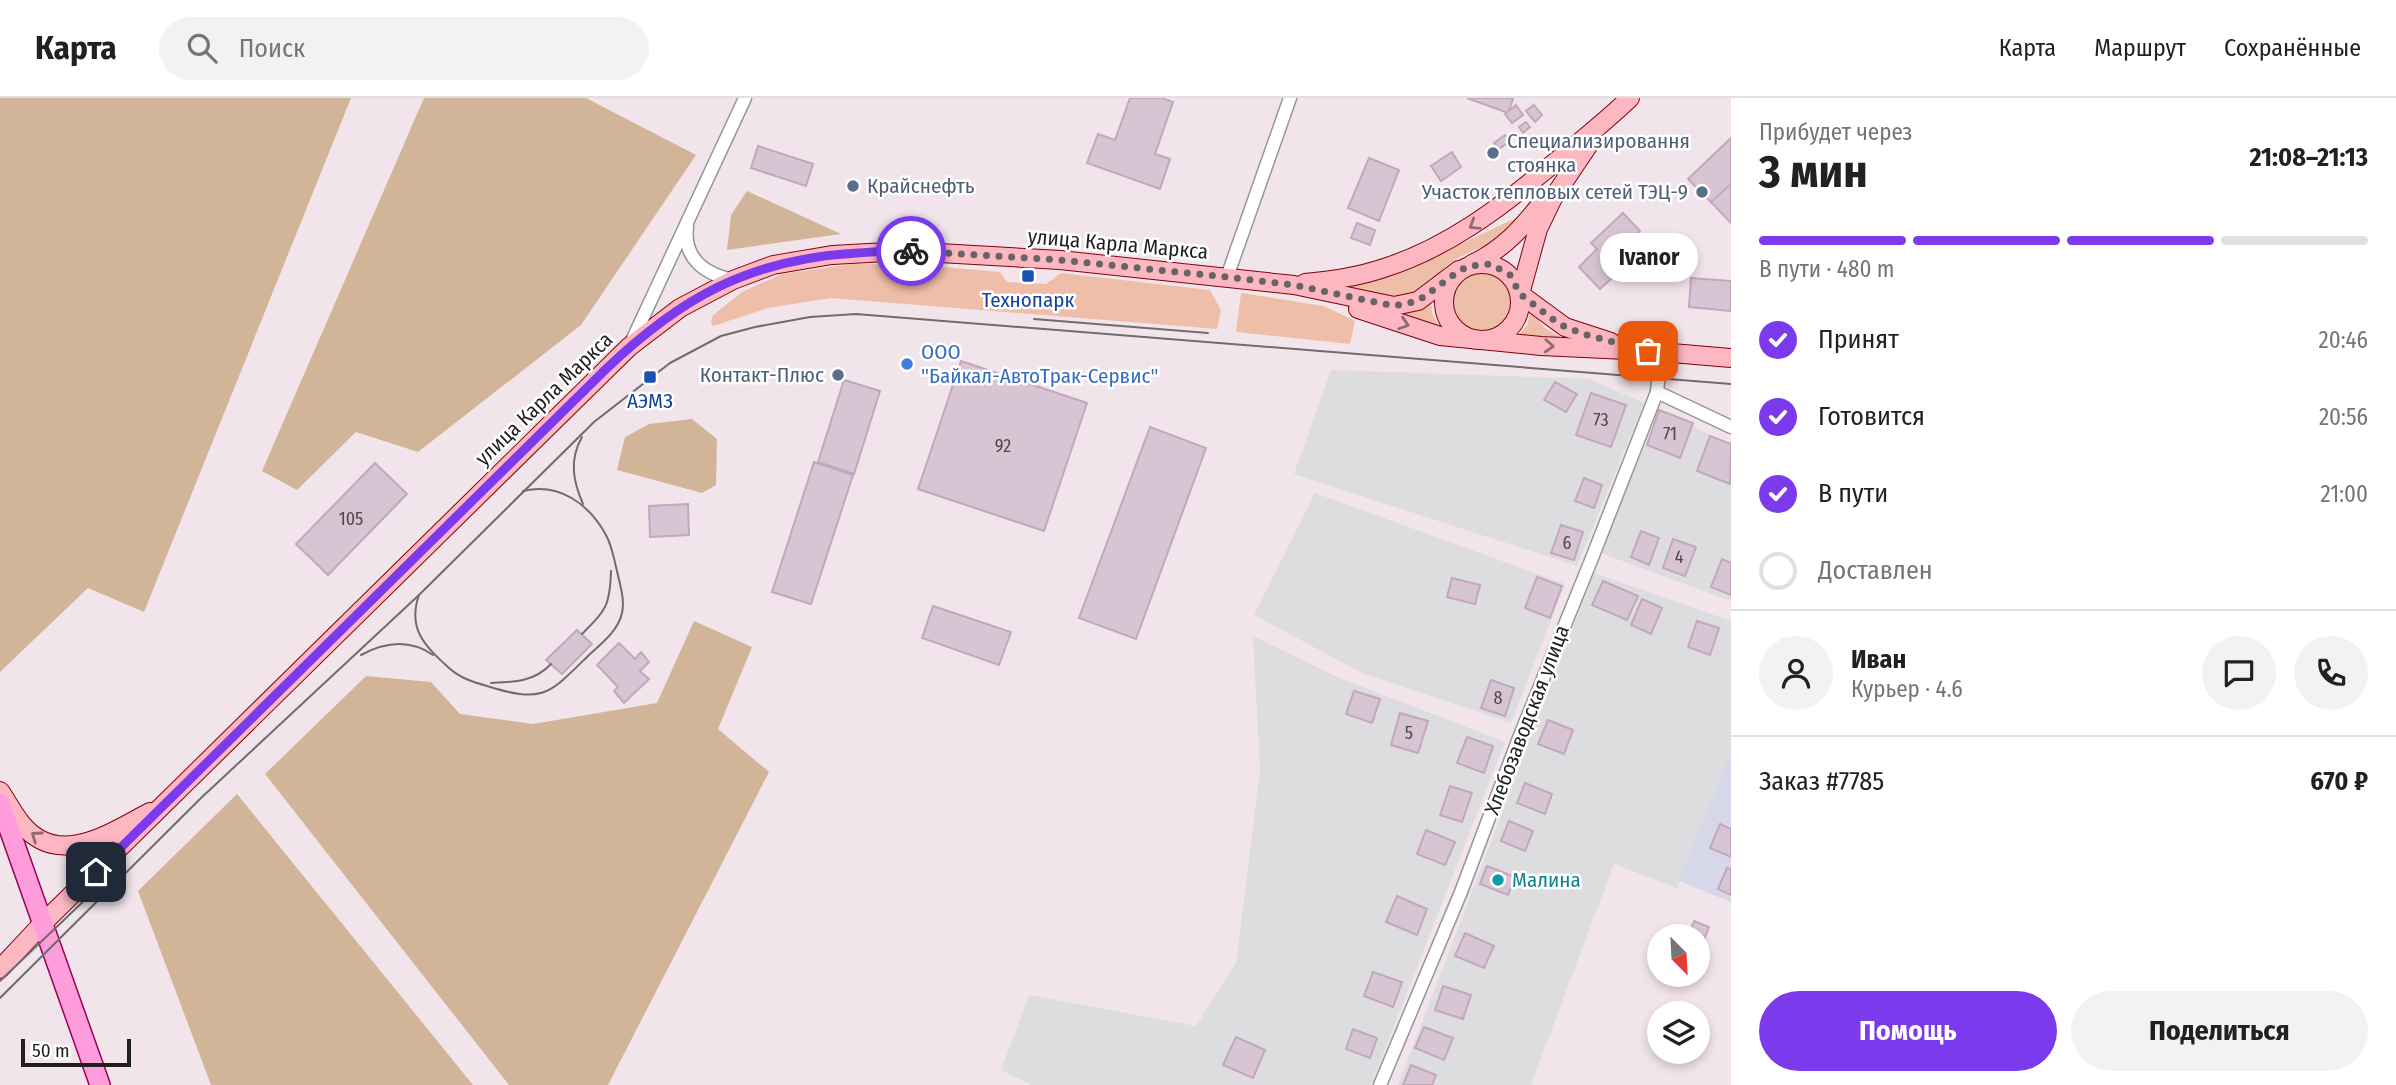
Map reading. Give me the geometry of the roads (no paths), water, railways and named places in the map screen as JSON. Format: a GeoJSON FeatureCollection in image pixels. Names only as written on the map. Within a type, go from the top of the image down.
{"type":"FeatureCollection","features":[{"type":"Feature","properties":{"kind":"main road"},"geometry":{"type":"LineString","coordinates":[[0,803],[100,1085]]}},
{"type":"Feature","properties":{"kind":"street"},"geometry":{"type":"LineString","coordinates":[[629,348],[745,98]]}},
{"type":"Feature","properties":{"kind":"street"},"geometry":{"type":"LineString","coordinates":[[1227,277],[1290,98]]}},
{"type":"Feature","properties":{"kind":"street"},"geometry":{"type":"LineString","coordinates":[[1294,285],[1374,271],[1400,263],[1450,239],[1501,206],[1630,98]]}},
{"type":"Feature","properties":{"kind":"street"},"geometry":{"type":"LineString","coordinates":[[1520,294],[1510,275],[1491,264],[1464,268],[1446,287],[1444,309],[1447,319],[1459,333],[1481,340],[1496,338],[1508,330],[1517,317],[1534,239],[1553,198],[1604,122]]}},
{"type":"Feature","properties":{"kind":"street","name":"улица Карла Маркса"},"geometry":{"type":"LineString","coordinates":[[0,969],[43,923],[629,348],[680,308],[733,280],[773,265],[832,255],[905,251],[1060,260],[1227,277],[1294,285],[1400,306],[1413,303],[1464,268],[1493,253],[1522,228],[1604,122]]}},
{"type":"Feature","properties":{"kind":"street"},"geometry":{"type":"LineString","coordinates":[[688,220],[687,248],[695,262],[715,276],[733,280]]}},
{"type":"Feature","properties":{"kind":"street","name":"улица Карла Маркса"},"geometry":{"type":"LineString","coordinates":[[1294,285],[1440,336],[1541,346],[1655,351],[1731,358]]}},
{"type":"Feature","properties":{"kind":"street","name":"улица Карла Маркса"},"geometry":{"type":"LineString","coordinates":[[1520,294],[1571,330],[1655,351]]}},
{"type":"Feature","properties":{"kind":"street","name":"Хлебозаводская улица"},"geometry":{"type":"LineString","coordinates":[[1380,1085],[1461,892],[1519,737],[1657,392],[1655,351]]}},
{"type":"Feature","properties":{"kind":"street"},"geometry":{"type":"LineString","coordinates":[[1657,392],[1731,427]]}},
{"type":"Feature","properties":{"kind":"street"},"geometry":{"type":"LineString","coordinates":[[0,791],[29,831],[48,844],[60,846],[93,841],[166,804]]}},
{"type":"Feature","properties":{"kind":"tram line"},"geometry":{"type":"LineString","coordinates":[[0,998],[201,798],[419,595],[594,422],[670,363],[721,336],[810,317],[856,314],[1731,384]]}},
{"type":"Feature","properties":{"kind":"tram line"},"geometry":{"type":"LineString","coordinates":[[1034,319],[1208,333]]}},
{"type":"Feature","properties":{"kind":"tram line"},"geometry":{"type":"LineString","coordinates":[[582,437],[575,454],[574,470],[583,504]]}},
{"type":"Feature","properties":{"kind":"tram line"},"geometry":{"type":"LineString","coordinates":[[419,595],[415,618],[417,627],[432,652],[462,677],[506,691],[534,694],[554,687],[604,641],[620,619],[623,602],[614,557],[606,535],[591,514],[572,498],[549,490],[523,491]]}},
{"type":"Feature","properties":{"kind":"tram line"},"geometry":{"type":"LineString","coordinates":[[582,634],[605,607],[611,571]]}},
{"type":"Feature","properties":{"kind":"tram line"},"geometry":{"type":"LineString","coordinates":[[361,655],[379,647],[397,644],[415,646],[433,655]]}},
{"type":"Feature","properties":{"kind":"tram line"},"geometry":{"type":"LineString","coordinates":[[491,683],[531,678],[551,664]]}},
{"type":"Feature","properties":{"kind":"tram line"},"geometry":{"type":"LineString","coordinates":[[0,981],[111,875]]}},
{"type":"Feature","properties":{"kind":"place","name":"Специализировання стоянка"},"geometry":{"type":"Point","coordinates":[1493,153]}},
{"type":"Feature","properties":{"kind":"place","name":"Крайснефть"},"geometry":{"type":"Point","coordinates":[853,186]}},
{"type":"Feature","properties":{"kind":"place","name":"Участок тепловых сетей ТЭЦ-9"},"geometry":{"type":"Point","coordinates":[1702,192]}},
{"type":"Feature","properties":{"kind":"place","name":"Технопарк"},"geometry":{"type":"Point","coordinates":[1028,276]}},
{"type":"Feature","properties":{"kind":"place","name":"Ivanor"},"geometry":{"type":"Point","coordinates":[1648,351]}},
{"type":"Feature","properties":{"kind":"place","name":"ООО \"Байкал-АвтоТрак-Сервис\""},"geometry":{"type":"Point","coordinates":[907,364]}},
{"type":"Feature","properties":{"kind":"place","name":"Контакт-Плюс"},"geometry":{"type":"Point","coordinates":[838,375]}},
{"type":"Feature","properties":{"kind":"place","name":"АЭМЗ"},"geometry":{"type":"Point","coordinates":[650,377]}},
{"type":"Feature","properties":{"kind":"place","name":"Малина"},"geometry":{"type":"Point","coordinates":[1498,880]}}]}
